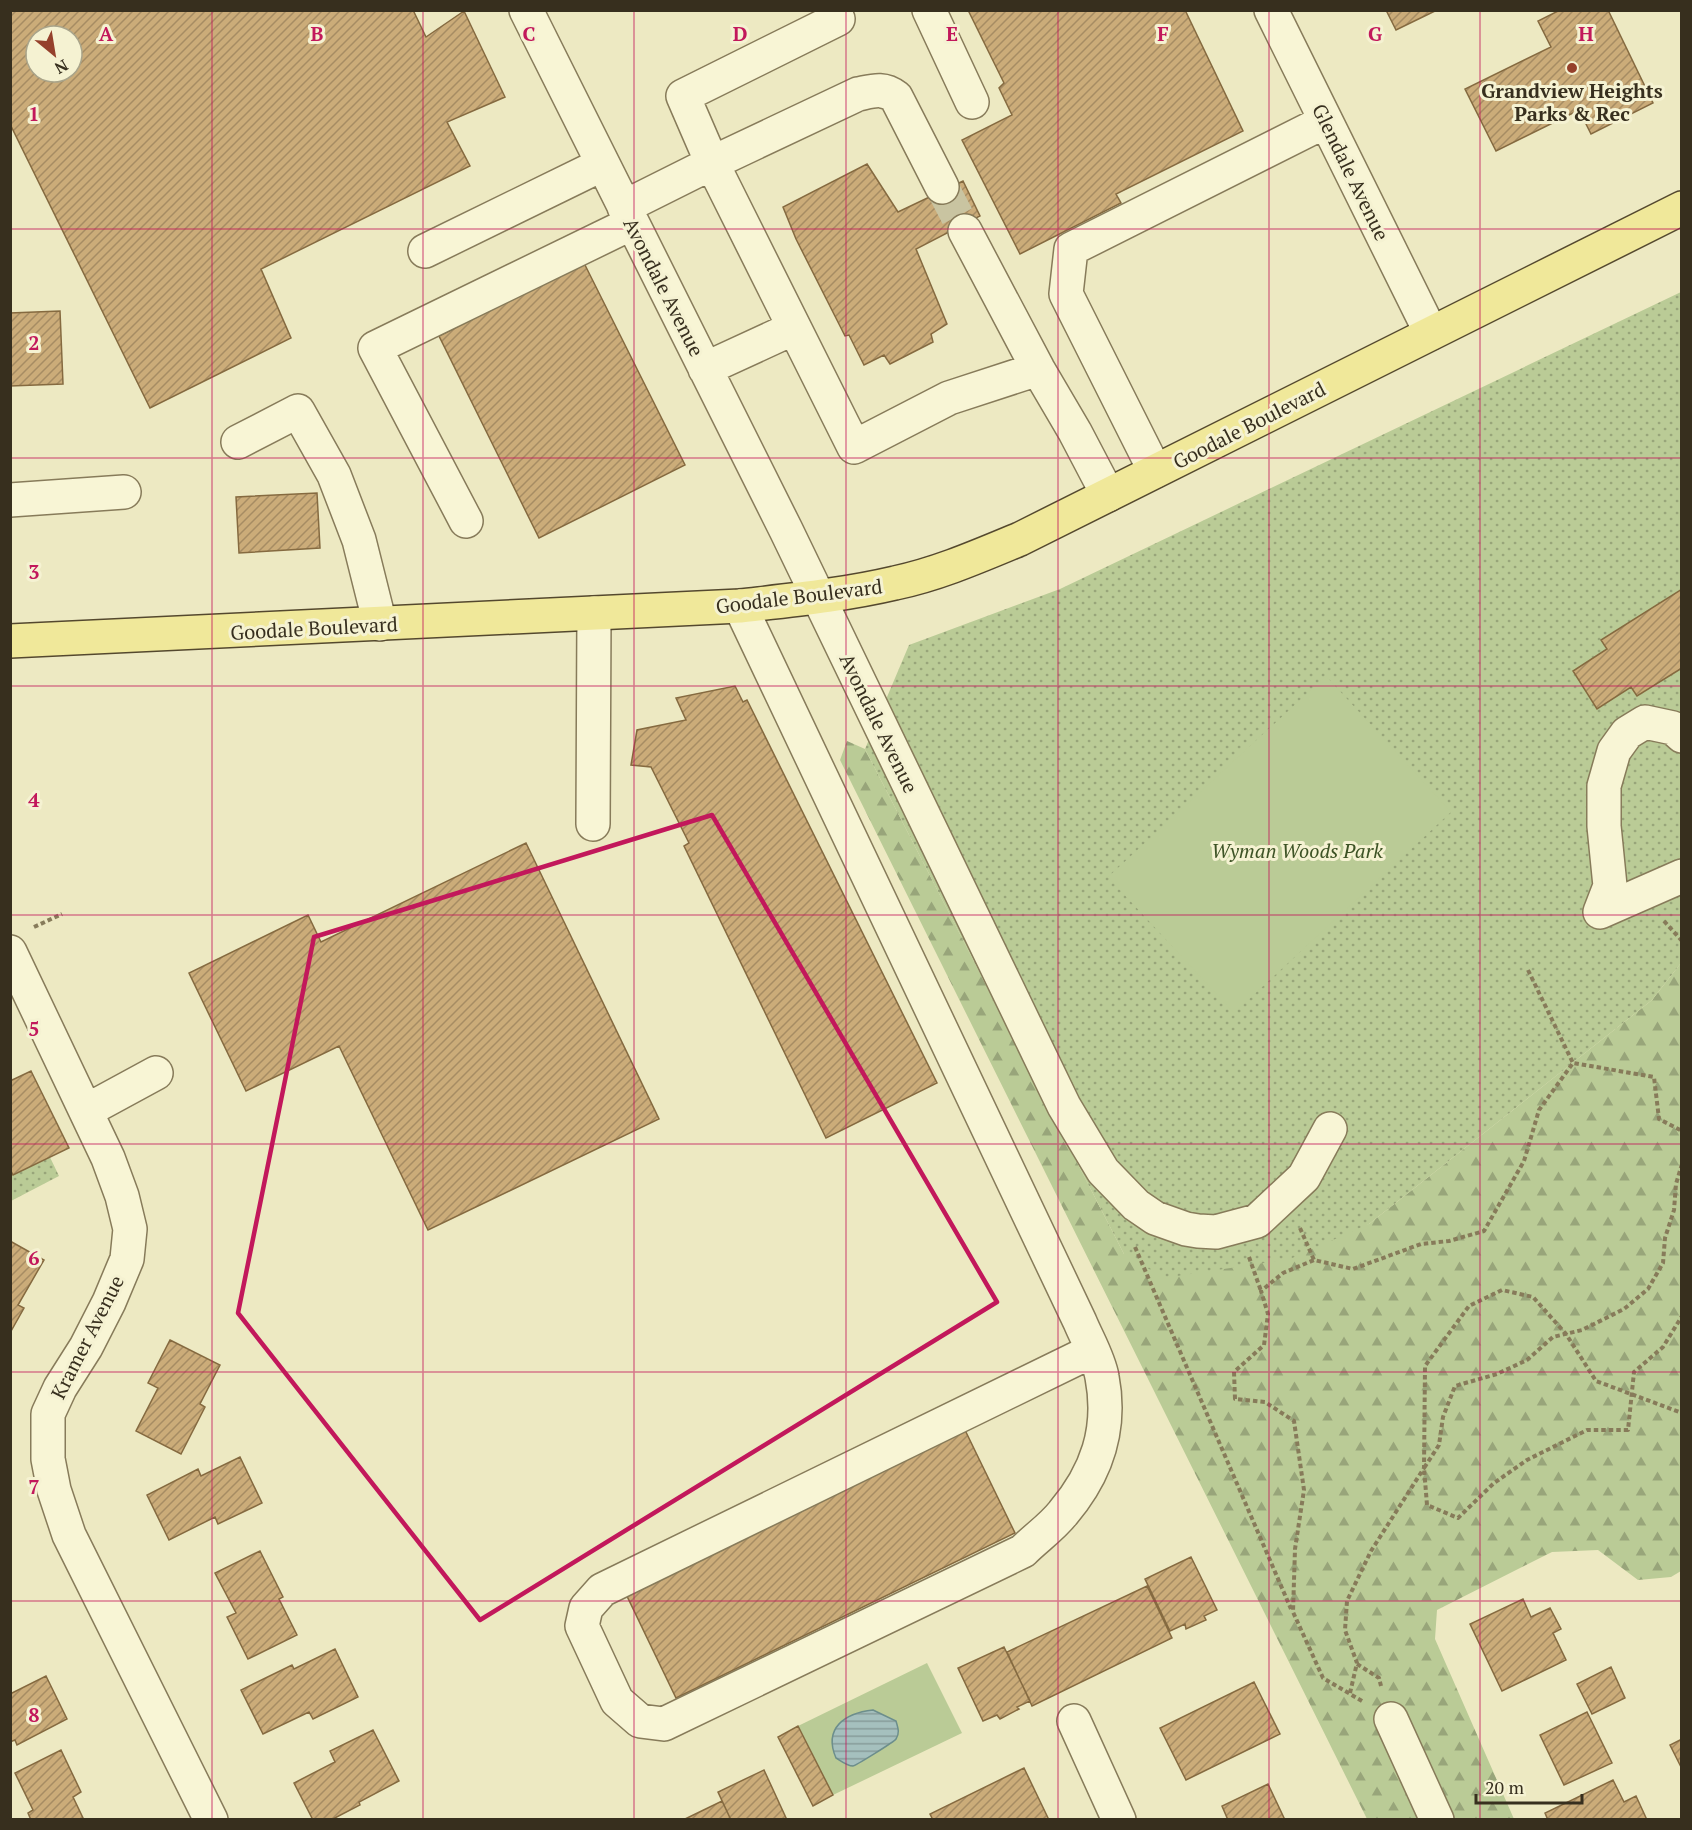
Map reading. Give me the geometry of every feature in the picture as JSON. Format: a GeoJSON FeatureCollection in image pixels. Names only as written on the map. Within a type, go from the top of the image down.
{"type":"FeatureCollection","features":[{"type":"Feature","properties":{"kind":"main road","name":"Goodale Boulevard"},"geometry":{"type":"LineString","coordinates":[[10,641],[740,606],[818,597],[897,583],[968,561],[1020,539],[1682,208]]}},
{"type":"Feature","properties":{"kind":"street","name":"Avondale Avenue"},"geometry":{"type":"LineString","coordinates":[[526,10],[818,597],[1064,1106],[1103,1171],[1136,1205],[1155,1218],[1186,1229],[1216,1232],[1257,1221],[1304,1177],[1330,1129]]}},
{"type":"Feature","properties":{"kind":"street"},"geometry":{"type":"LineString","coordinates":[[929,10],[972,102]]}},
{"type":"Feature","properties":{"kind":"street","name":"Glendale Avenue"},"geometry":{"type":"LineString","coordinates":[[1271,10],[1431,333]]}},
{"type":"Feature","properties":{"kind":"street"},"geometry":{"type":"LineString","coordinates":[[838,19],[683,96],[712,163],[854,447],[949,398],[1038,369]]}},
{"type":"Feature","properties":{"kind":"street"},"geometry":{"type":"LineString","coordinates":[[466,521],[375,348],[628,215],[712,163],[858,94],[880,89],[896,97],[942,187]]}},
{"type":"Feature","properties":{"kind":"street"},"geometry":{"type":"LineString","coordinates":[[1155,471],[1066,294],[1071,249],[1326,121]]}},
{"type":"Feature","properties":{"kind":"street"},"geometry":{"type":"LineString","coordinates":[[425,250],[603,164]]}},
{"type":"Feature","properties":{"kind":"street"},"geometry":{"type":"LineString","coordinates":[[965,231],[1108,495]]}},
{"type":"Feature","properties":{"kind":"street"},"geometry":{"type":"LineString","coordinates":[[705,369],[794,328]]}},
{"type":"Feature","properties":{"kind":"street"},"geometry":{"type":"LineString","coordinates":[[238,442],[298,411],[334,475],[359,540],[380,624]]}},
{"type":"Feature","properties":{"kind":"street"},"geometry":{"type":"LineString","coordinates":[[10,500],[124,492]]}},
{"type":"Feature","properties":{"kind":"street"},"geometry":{"type":"LineString","coordinates":[[740,606],[1092,1351],[1102,1375],[1106,1421],[1095,1466],[1063,1513],[1023,1551],[664,1724],[640,1721],[617,1701],[582,1626],[586,1608],[602,1590],[1092,1351]]}},
{"type":"Feature","properties":{"kind":"street"},"geometry":{"type":"LineString","coordinates":[[593,824],[594,613]]}},
{"type":"Feature","properties":{"kind":"street"},"geometry":{"type":"LineString","coordinates":[[1682,736],[1673,728],[1645,722],[1627,733],[1614,752],[1604,786],[1604,826],[1610,886],[1600,912],[1682,876]]}},
{"type":"Feature","properties":{"kind":"street","name":"Kramer Avenue"},"geometry":{"type":"LineString","coordinates":[[10,952],[108,1158],[122,1196],[130,1229],[127,1260],[109,1302],[86,1347],[60,1388],[48,1414],[48,1459],[54,1490],[69,1534],[211,1820]]}},
{"type":"Feature","properties":{"kind":"street"},"geometry":{"type":"LineString","coordinates":[[86,1111],[156,1073]]}},
{"type":"Feature","properties":{"kind":"street"},"geometry":{"type":"LineString","coordinates":[[1391,1719],[1437,1820]]}},
{"type":"Feature","properties":{"kind":"street"},"geometry":{"type":"LineString","coordinates":[[1074,1721],[1119,1820]]}},
{"type":"Feature","properties":{"kind":"path"},"geometry":{"type":"LineString","coordinates":[[34,927],[62,914]]}},
{"type":"Feature","properties":{"kind":"path"},"geometry":{"type":"LineString","coordinates":[[1528,969],[1573,1063]]}},
{"type":"Feature","properties":{"kind":"path"},"geometry":{"type":"LineString","coordinates":[[1573,1063],[1654,1077],[1659,1119],[1682,1131]]}},
{"type":"Feature","properties":{"kind":"path"},"geometry":{"type":"LineString","coordinates":[[1293,1612],[1295,1549],[1304,1490],[1294,1421],[1265,1402],[1236,1399],[1234,1372],[1264,1345],[1268,1314],[1261,1291],[1283,1273],[1314,1260],[1353,1269],[1421,1245],[1484,1232],[1524,1161],[1539,1110],[1573,1063]]}},
{"type":"Feature","properties":{"kind":"path"},"geometry":{"type":"LineString","coordinates":[[1350,1693],[1357,1663],[1345,1630],[1347,1601],[1371,1551],[1439,1445],[1443,1417],[1455,1386],[1497,1374],[1527,1360],[1553,1337],[1582,1330],[1624,1310],[1648,1289],[1663,1263],[1665,1238],[1674,1210],[1676,1184],[1682,1164]]}},
{"type":"Feature","properties":{"kind":"path"},"geometry":{"type":"LineString","coordinates":[[1135,1246],[1323,1678],[1391,1719]]}},
{"type":"Feature","properties":{"kind":"path"},"geometry":{"type":"LineString","coordinates":[[1682,1316],[1664,1347],[1634,1372],[1632,1396],[1628,1430],[1587,1430],[1527,1460],[1494,1483],[1458,1518],[1427,1505],[1424,1468],[1425,1366],[1469,1306],[1502,1290],[1533,1297],[1566,1334],[1596,1381],[1632,1396],[1682,1413]]}},
{"type":"Feature","properties":{"kind":"highlighted area"},"geometry":{"type":"Polygon","coordinates":[[[712,815],[997,1302],[480,1620],[238,1313],[314,937],[712,815]]]}},
{"type":"Feature","properties":{"kind":"green space","name":"Wyman Woods Park"},"geometry":{"type":"Polygon","coordinates":[[[1681,292],[1681,963],[1652,1000],[1369,1224],[1290,1259],[1164,1278],[1124,1254],[865,749],[909,645],[1060,589],[1681,292]]]}},
{"type":"Feature","properties":{"kind":"green space"},"geometry":{"type":"Polygon","coordinates":[[[1326,676],[1451,812],[1234,1013],[1108,877],[1326,676]]]}},
{"type":"Feature","properties":{"kind":"green space"},"geometry":{"type":"Polygon","coordinates":[[[847,741],[865,749],[1124,1254],[1369,1224],[1652,1000],[1681,963],[1681,1571],[1671,1577],[1638,1580],[1598,1550],[1552,1552],[1437,1610],[1435,1639],[1514,1819],[1367,1819],[840,760],[847,741]]]}},
{"type":"Feature","properties":{"kind":"green space"},"geometry":{"type":"Polygon","coordinates":[[[10,1074],[59,1176],[11,1201],[10,1201],[10,1074]]]}},
{"type":"Feature","properties":{"kind":"green space"},"geometry":{"type":"Polygon","coordinates":[[[927,1663],[962,1733],[833,1795],[798,1726],[927,1663]]]}},
{"type":"Feature","properties":{"kind":"water"},"geometry":{"type":"Polygon","coordinates":[[[873,1710],[896,1721],[898,1733],[896,1739],[853,1766],[836,1758],[832,1738],[839,1724],[854,1715],[873,1710]]]}},
{"type":"Feature","properties":{"kind":"building"},"geometry":{"type":"Polygon","coordinates":[[[10,10],[413,10],[426,37],[464,11],[505,97],[447,122],[470,166],[261,269],[291,338],[150,408],[10,124],[10,10]]]}},
{"type":"Feature","properties":{"kind":"building"},"geometry":{"type":"Polygon","coordinates":[[[968,10],[1185,10],[1243,131],[1116,194],[1121,203],[1020,254],[962,140],[1012,115],[999,88],[1004,83],[968,10]]]}},
{"type":"Feature","properties":{"kind":"building"},"geometry":{"type":"Polygon","coordinates":[[[1386,10],[1437,10],[1396,30],[1386,10]]]}},
{"type":"Feature","properties":{"kind":"building","name":"Grandview Heights Parks & Rec"},"geometry":{"type":"Polygon","coordinates":[[[1560,10],[1608,10],[1653,103],[1591,134],[1579,110],[1496,151],[1465,89],[1551,47],[1538,21],[1560,10]]]}},
{"type":"Feature","properties":{"kind":"building"},"geometry":{"type":"Polygon","coordinates":[[[867,164],[898,212],[963,181],[980,216],[916,249],[947,324],[931,334],[933,342],[890,364],[884,355],[864,365],[849,335],[845,336],[796,239],[783,207],[867,164]]]}},
{"type":"Feature","properties":{"kind":"building"},"geometry":{"type":"Polygon","coordinates":[[[584,263],[685,465],[539,538],[439,336],[584,263]]]}},
{"type":"Feature","properties":{"kind":"building"},"geometry":{"type":"Polygon","coordinates":[[[60,311],[63,384],[10,386],[10,313],[60,311]]]}},
{"type":"Feature","properties":{"kind":"building"},"geometry":{"type":"Polygon","coordinates":[[[317,493],[320,548],[239,553],[236,497],[317,493]]]}},
{"type":"Feature","properties":{"kind":"building"},"geometry":{"type":"Polygon","coordinates":[[[1682,589],[1682,668],[1637,696],[1631,687],[1597,709],[1573,671],[1607,649],[1601,640],[1682,589]]]}},
{"type":"Feature","properties":{"kind":"building"},"geometry":{"type":"Polygon","coordinates":[[[735,686],[743,702],[747,700],[937,1083],[826,1138],[684,846],[689,843],[651,767],[631,765],[637,730],[686,720],[676,698],[735,686]]]}},
{"type":"Feature","properties":{"kind":"building"},"geometry":{"type":"Polygon","coordinates":[[[526,843],[659,1119],[428,1230],[339,1046],[246,1091],[189,973],[308,915],[321,942],[526,843]]]}},
{"type":"Feature","properties":{"kind":"building"},"geometry":{"type":"Polygon","coordinates":[[[31,1071],[69,1148],[13,1175],[10,1169],[10,1081],[31,1071]]]}},
{"type":"Feature","properties":{"kind":"building"},"geometry":{"type":"Polygon","coordinates":[[[10,1241],[44,1260],[18,1305],[24,1308],[10,1333],[10,1241]]]}},
{"type":"Feature","properties":{"kind":"building"},"geometry":{"type":"Polygon","coordinates":[[[170,1340],[220,1365],[200,1404],[205,1407],[181,1454],[136,1431],[158,1388],[148,1383],[170,1340]]]}},
{"type":"Feature","properties":{"kind":"building"},"geometry":{"type":"Polygon","coordinates":[[[964,1428],[1015,1533],[676,1698],[625,1592],[964,1428]]]}},
{"type":"Feature","properties":{"kind":"building"},"geometry":{"type":"Polygon","coordinates":[[[240,1457],[262,1503],[218,1524],[215,1517],[169,1540],[147,1495],[198,1469],[201,1476],[240,1457]]]}},
{"type":"Feature","properties":{"kind":"building"},"geometry":{"type":"Polygon","coordinates":[[[260,1551],[283,1597],[279,1599],[297,1635],[248,1659],[227,1617],[236,1613],[215,1573],[260,1551]]]}},
{"type":"Feature","properties":{"kind":"building"},"geometry":{"type":"Polygon","coordinates":[[[1191,1557],[1217,1610],[1204,1616],[1206,1620],[1186,1629],[1185,1624],[1170,1631],[1145,1579],[1191,1557]]]}},
{"type":"Feature","properties":{"kind":"building"},"geometry":{"type":"Polygon","coordinates":[[[1147,1586],[1172,1638],[1032,1706],[1007,1652],[1147,1586]]]}},
{"type":"Feature","properties":{"kind":"building"},"geometry":{"type":"Polygon","coordinates":[[[1523,1599],[1531,1617],[1550,1608],[1561,1629],[1553,1633],[1566,1660],[1502,1691],[1470,1624],[1523,1599]]]}},
{"type":"Feature","properties":{"kind":"building"},"geometry":{"type":"Polygon","coordinates":[[[1004,1647],[1030,1701],[1000,1719],[997,1715],[983,1721],[958,1668],[1004,1647]]]}},
{"type":"Feature","properties":{"kind":"building"},"geometry":{"type":"Polygon","coordinates":[[[335,1649],[358,1697],[313,1719],[309,1712],[263,1734],[241,1690],[292,1665],[294,1669],[335,1649]]]}},
{"type":"Feature","properties":{"kind":"building"},"geometry":{"type":"Polygon","coordinates":[[[1611,1667],[1625,1698],[1592,1714],[1577,1684],[1611,1667]]]}},
{"type":"Feature","properties":{"kind":"building"},"geometry":{"type":"Polygon","coordinates":[[[46,1676],[67,1719],[17,1745],[15,1740],[10,1742],[10,1694],[46,1676]]]}},
{"type":"Feature","properties":{"kind":"building"},"geometry":{"type":"Polygon","coordinates":[[[1254,1682],[1280,1734],[1186,1780],[1160,1728],[1254,1682]]]}},
{"type":"Feature","properties":{"kind":"building"},"geometry":{"type":"Polygon","coordinates":[[[1587,1712],[1612,1763],[1564,1785],[1540,1735],[1587,1712]]]}},
{"type":"Feature","properties":{"kind":"building"},"geometry":{"type":"Polygon","coordinates":[[[798,1726],[833,1795],[813,1806],[778,1737],[798,1726]]]}},
{"type":"Feature","properties":{"kind":"building"},"geometry":{"type":"Polygon","coordinates":[[[373,1730],[399,1781],[331,1820],[313,1820],[294,1783],[335,1762],[330,1751],[373,1730]]]}},
{"type":"Feature","properties":{"kind":"building"},"geometry":{"type":"Polygon","coordinates":[[[1682,1739],[1682,1769],[1670,1745],[1682,1739]]]}},
{"type":"Feature","properties":{"kind":"building"},"geometry":{"type":"Polygon","coordinates":[[[61,1750],[81,1792],[73,1797],[84,1820],[31,1820],[28,1813],[33,1810],[15,1773],[61,1750]]]}},
{"type":"Feature","properties":{"kind":"building"},"geometry":{"type":"Polygon","coordinates":[[[1024,1768],[1049,1820],[933,1820],[930,1814],[1024,1768]]]}},
{"type":"Feature","properties":{"kind":"building"},"geometry":{"type":"Polygon","coordinates":[[[764,1770],[787,1820],[731,1820],[718,1792],[764,1770]]]}},
{"type":"Feature","properties":{"kind":"building"},"geometry":{"type":"Polygon","coordinates":[[[1613,1780],[1624,1802],[1636,1796],[1647,1820],[1548,1820],[1545,1813],[1613,1780]]]}},
{"type":"Feature","properties":{"kind":"building"},"geometry":{"type":"Polygon","coordinates":[[[1268,1784],[1285,1820],[1228,1820],[1222,1806],[1268,1784]]]}},
{"type":"Feature","properties":{"kind":"building"},"geometry":{"type":"Polygon","coordinates":[[[722,1801],[731,1820],[683,1820],[722,1801]]]}},
{"type":"Feature","properties":{"kind":"tunnel"},"geometry":{"type":"LineString","coordinates":[[942,187],[965,231]]}},
{"type":"Feature","properties":{"kind":"place","name":"Grandview Heights Parks & Rec"},"geometry":{"type":"Point","coordinates":[1572,68]}}]}
